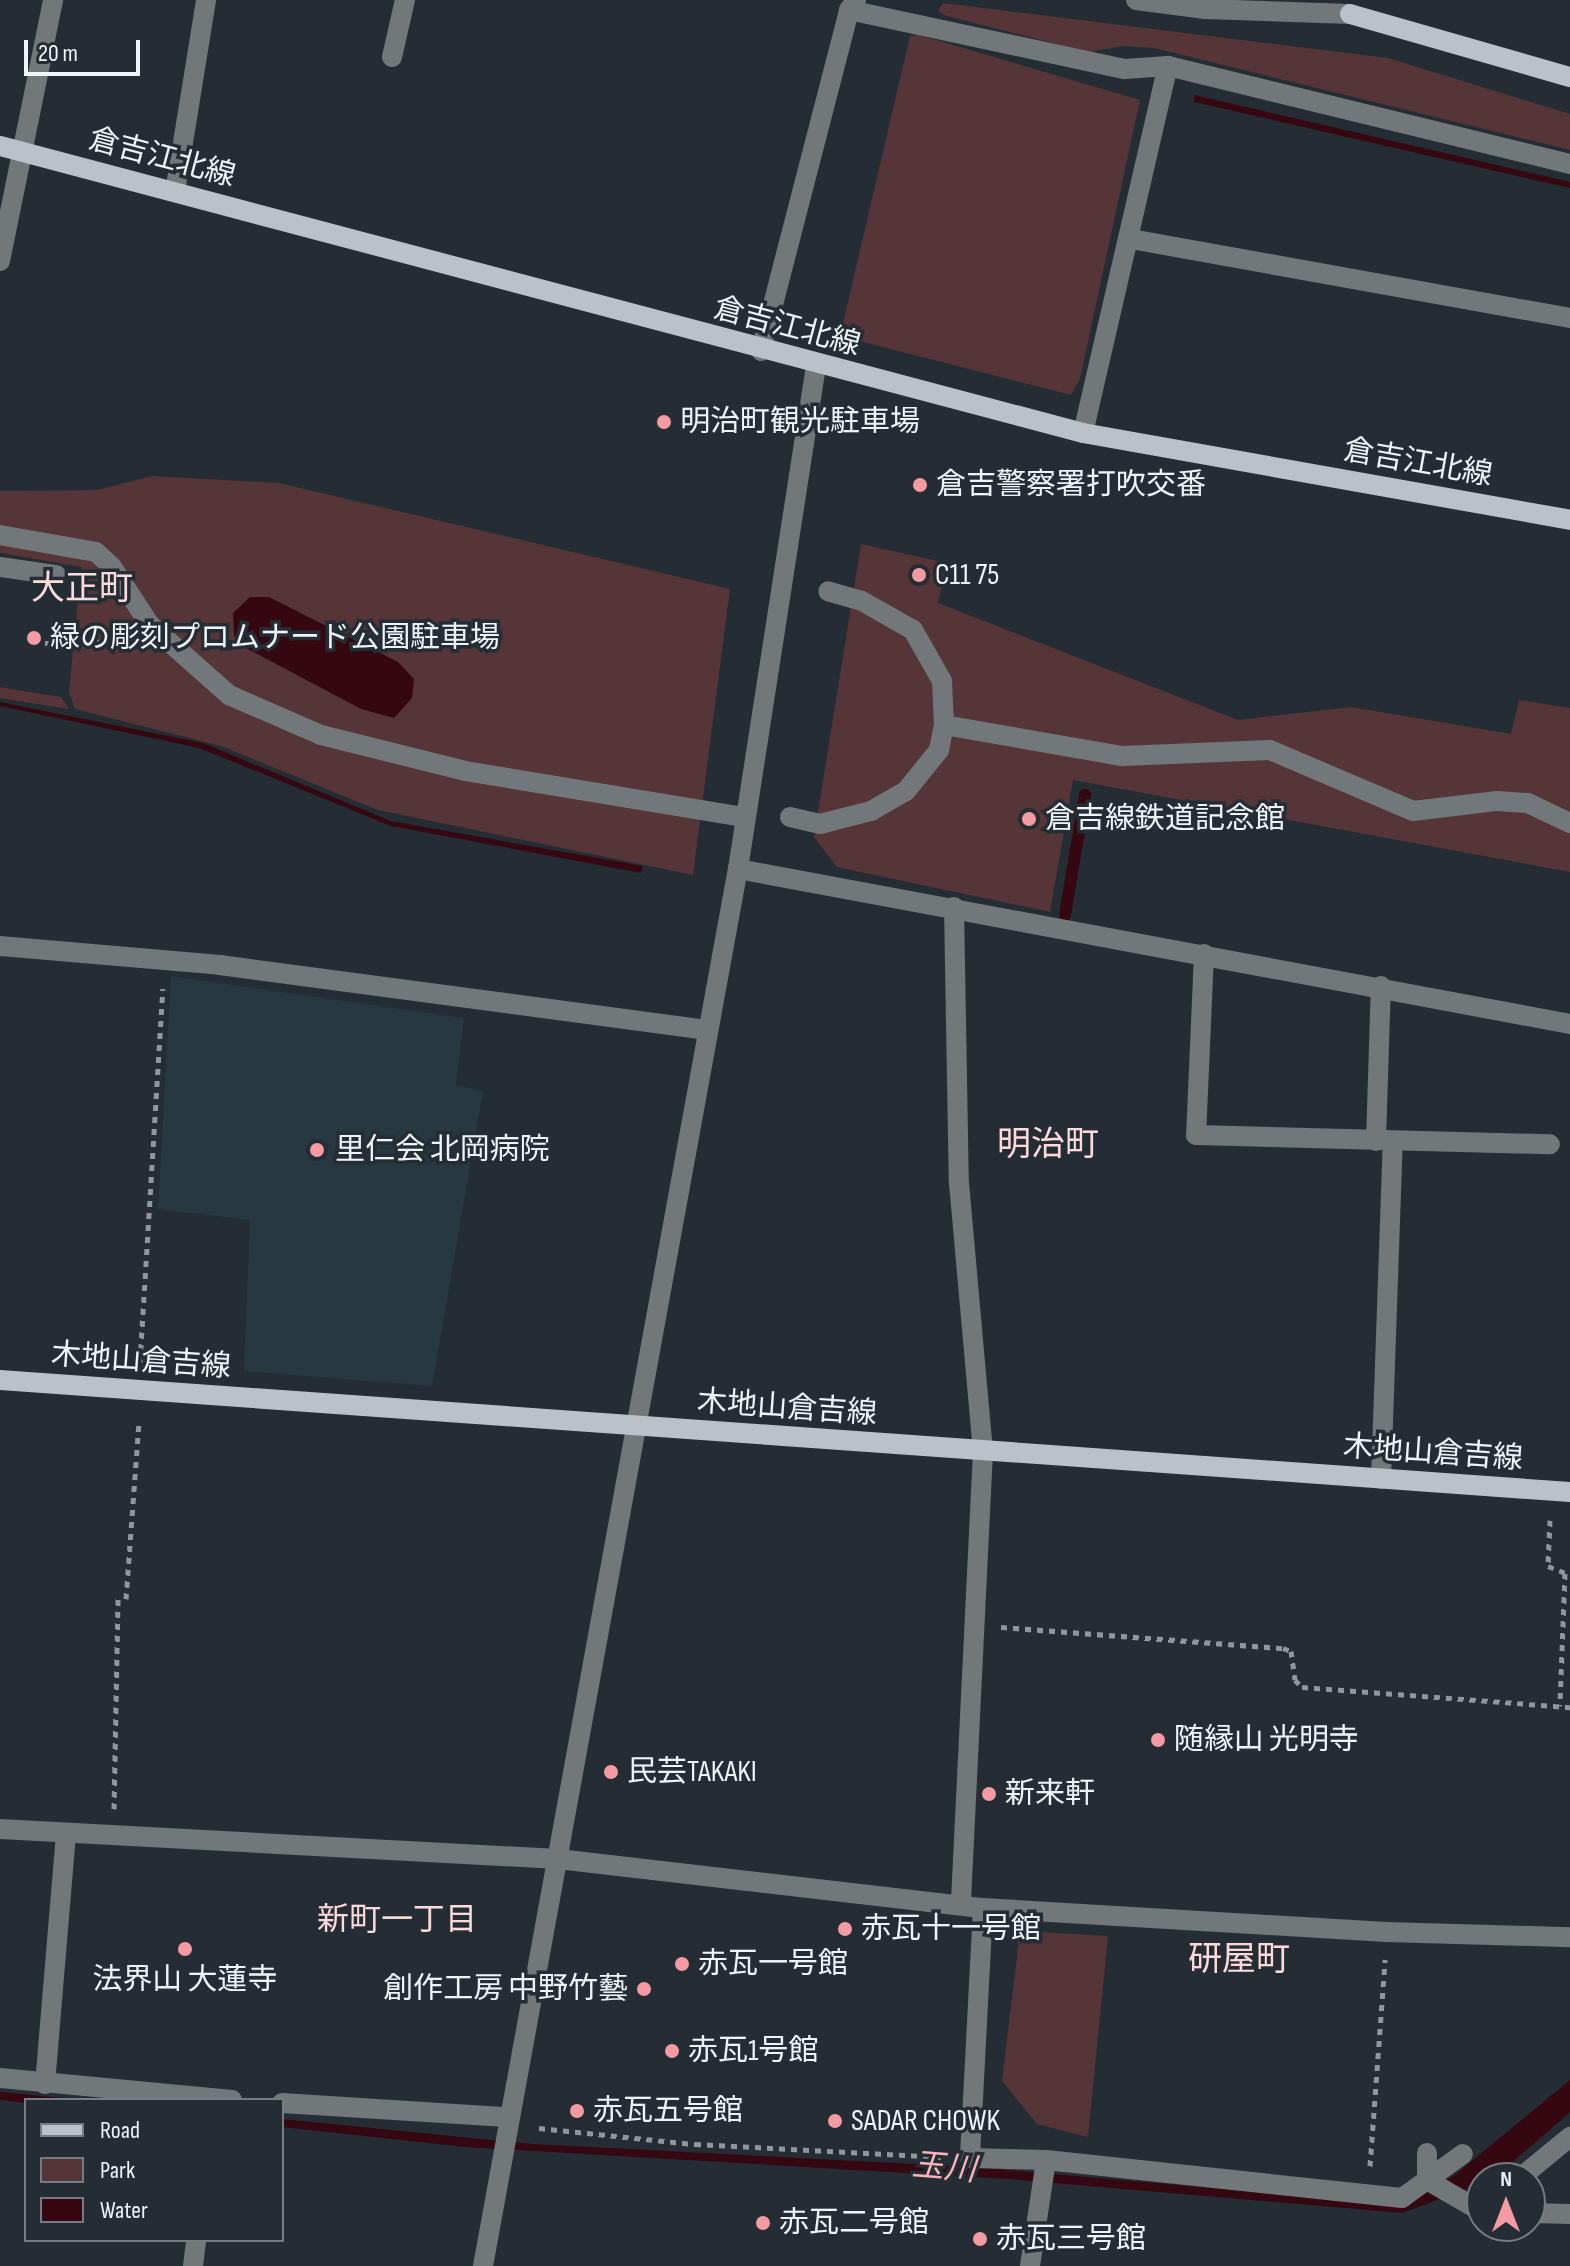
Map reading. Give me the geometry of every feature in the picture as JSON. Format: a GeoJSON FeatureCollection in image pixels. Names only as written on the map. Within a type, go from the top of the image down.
{"type":"FeatureCollection","features":[{"type":"Feature","properties":{"kind":"main road"},"geometry":{"type":"LineString","coordinates":[[1350,14],[1570,77]]}},
{"type":"Feature","properties":{"kind":"main road","name":"倉吉江北線"},"geometry":{"type":"LineString","coordinates":[[0,146],[816,366],[1083,433],[1570,520]]}},
{"type":"Feature","properties":{"kind":"main road","name":"木地山倉吉線"},"geometry":{"type":"LineString","coordinates":[[0,1380],[138,1401],[635,1428],[1570,1492]]}},
{"type":"Feature","properties":{"kind":"street"},"geometry":{"type":"LineString","coordinates":[[0,261],[53,0]]}},
{"type":"Feature","properties":{"kind":"street"},"geometry":{"type":"LineString","coordinates":[[175,192],[206,0]]}},
{"type":"Feature","properties":{"kind":"street"},"geometry":{"type":"LineString","coordinates":[[392,57],[405,0]]}},
{"type":"Feature","properties":{"kind":"street"},"geometry":{"type":"LineString","coordinates":[[1136,0],[1205,9],[1350,14]]}},
{"type":"Feature","properties":{"kind":"street"},"geometry":{"type":"LineString","coordinates":[[761,351],[853,5],[1125,69],[1168,66],[1570,164]]}},
{"type":"Feature","properties":{"kind":"street"},"geometry":{"type":"LineString","coordinates":[[1083,433],[1131,239],[1168,66]]}},
{"type":"Feature","properties":{"kind":"street"},"geometry":{"type":"LineString","coordinates":[[1131,239],[1570,318]]}},
{"type":"Feature","properties":{"kind":"street"},"geometry":{"type":"LineString","coordinates":[[483,2266],[507,2117],[558,1859],[738,869],[816,366]]}},
{"type":"Feature","properties":{"kind":"street"},"geometry":{"type":"LineString","coordinates":[[0,535],[96,552],[112,567],[150,625],[229,695],[321,735],[465,771],[744,817]]}},
{"type":"Feature","properties":{"kind":"street"},"geometry":{"type":"LineString","coordinates":[[0,567],[56,575]]}},
{"type":"Feature","properties":{"kind":"street"},"geometry":{"type":"LineString","coordinates":[[790,817],[820,824],[871,811],[906,791],[939,750],[944,725],[942,681],[913,630],[862,601],[828,591]]}},
{"type":"Feature","properties":{"kind":"street"},"geometry":{"type":"LineString","coordinates":[[944,725],[1122,756],[1270,750],[1413,811],[1528,803],[1570,823]]}},
{"type":"Feature","properties":{"kind":"street"},"geometry":{"type":"LineString","coordinates":[[738,869],[1381,986],[1570,1024]]}},
{"type":"Feature","properties":{"kind":"street"},"geometry":{"type":"LineString","coordinates":[[954,907],[959,1183],[983,1451],[961,1904]]}},
{"type":"Feature","properties":{"kind":"street"},"geometry":{"type":"LineString","coordinates":[[0,946],[164,960],[708,1030]]}},
{"type":"Feature","properties":{"kind":"street"},"geometry":{"type":"LineString","coordinates":[[1204,954],[1196,1135],[1550,1144]]}},
{"type":"Feature","properties":{"kind":"street"},"geometry":{"type":"LineString","coordinates":[[1381,986],[1385,1141],[1381,1479]]}},
{"type":"Feature","properties":{"kind":"street"},"geometry":{"type":"LineString","coordinates":[[0,1829],[558,1859],[983,1908],[1386,1932],[1570,1937]]}},
{"type":"Feature","properties":{"kind":"street"},"geometry":{"type":"LineString","coordinates":[[45,2084],[66,1833]]}},
{"type":"Feature","properties":{"kind":"street"},"geometry":{"type":"LineString","coordinates":[[983,1908],[970,2158],[1046,2160],[1402,2198],[1463,2154]]}},
{"type":"Feature","properties":{"kind":"street"},"geometry":{"type":"LineString","coordinates":[[0,2078],[198,2098]]}},
{"type":"Feature","properties":{"kind":"street"},"geometry":{"type":"LineString","coordinates":[[284,2103],[507,2117]]}},
{"type":"Feature","properties":{"kind":"street"},"geometry":{"type":"LineString","coordinates":[[1540,2162],[1570,2137]]}},
{"type":"Feature","properties":{"kind":"street"},"geometry":{"type":"LineString","coordinates":[[1427,2153],[1427,2180]]}},
{"type":"Feature","properties":{"kind":"street"},"geometry":{"type":"LineString","coordinates":[[1030,2266],[1046,2160]]}},
{"type":"Feature","properties":{"kind":"street"},"geometry":{"type":"LineString","coordinates":[[1427,2180],[1466,2202]]}},
{"type":"Feature","properties":{"kind":"street"},"geometry":{"type":"LineString","coordinates":[[1546,2213],[1570,2214]]}},
{"type":"Feature","properties":{"kind":"street"},"geometry":{"type":"LineString","coordinates":[[193,2266],[196,2242]]}},
{"type":"Feature","properties":{"kind":"path"},"geometry":{"type":"LineString","coordinates":[[45,643],[82,645],[150,625]]}},
{"type":"Feature","properties":{"kind":"path"},"geometry":{"type":"LineString","coordinates":[[126,1599],[164,960]]}},
{"type":"Feature","properties":{"kind":"path"},"geometry":{"type":"LineString","coordinates":[[1550,1513],[1548,1566],[1565,1573],[1560,1706]]}},
{"type":"Feature","properties":{"kind":"path"},"geometry":{"type":"LineString","coordinates":[[113,1837],[118,1598]]}},
{"type":"Feature","properties":{"kind":"path"},"geometry":{"type":"LineString","coordinates":[[973,1626],[1283,1648],[1291,1651],[1295,1680],[1302,1687],[1570,1707]]}},
{"type":"Feature","properties":{"kind":"path"},"geometry":{"type":"LineString","coordinates":[[1366,2194],[1378,2115],[1386,1932]]}},
{"type":"Feature","properties":{"kind":"path"},"geometry":{"type":"LineString","coordinates":[[507,2117],[575,2135],[970,2158]]}},
{"type":"Feature","properties":{"kind":"shaded area","name":"里仁会 北岡病院"},"geometry":{"type":"Polygon","coordinates":[[[171,976],[464,1018],[456,1085],[483,1091],[432,1386],[244,1371],[250,1220],[158,1209],[171,976]]]}},
{"type":"Feature","properties":{"kind":"green space"},"geometry":{"type":"Polygon","coordinates":[[[943,3],[1388,58],[1570,114],[1570,150],[1154,48],[1123,46],[1088,52],[947,16],[938,11],[943,3]]]}},
{"type":"Feature","properties":{"kind":"green space"},"geometry":{"type":"Polygon","coordinates":[[[919,35],[1140,100],[1080,379],[1071,395],[840,336],[910,36],[919,35]]]}},
{"type":"Feature","properties":{"kind":"green space"},"geometry":{"type":"Polygon","coordinates":[[[152,476],[279,483],[730,589],[693,875],[378,810],[221,746],[75,709],[69,692],[81,567],[0,553],[0,491],[97,490],[152,476]]]}},
{"type":"Feature","properties":{"kind":"green space"},"geometry":{"type":"Polygon","coordinates":[[[861,544],[947,563],[938,603],[1238,720],[1351,707],[1511,734],[1519,700],[1570,708],[1570,872],[1073,780],[1050,912],[837,867],[814,837],[861,544]]]}},
{"type":"Feature","properties":{"kind":"green space"},"geometry":{"type":"Polygon","coordinates":[[[0,687],[61,697],[69,709],[0,698],[0,687]]]}},
{"type":"Feature","properties":{"kind":"green space"},"geometry":{"type":"Polygon","coordinates":[[[1020,1931],[1108,1936],[1088,2137],[1037,2124],[1002,2081],[1020,1931]]]}},
{"type":"Feature","properties":{"kind":"water"},"geometry":{"type":"Polygon","coordinates":[[[1194,95],[1570,182],[1570,188],[1194,102],[1194,95]]]}},
{"type":"Feature","properties":{"kind":"water"},"geometry":{"type":"Polygon","coordinates":[[[250,597],[269,597],[398,662],[414,679],[412,698],[394,718],[361,709],[244,647],[234,636],[233,613],[250,597]]]}},
{"type":"Feature","properties":{"kind":"water"},"geometry":{"type":"Polygon","coordinates":[[[0,702],[203,743],[391,821],[643,866],[641,873],[391,826],[199,748],[0,706],[0,702]]]}},
{"type":"Feature","properties":{"kind":"water"},"geometry":{"type":"Polygon","coordinates":[[[1570,2080],[1570,2112],[1513,2162],[1471,2162],[1570,2080]]]}},
{"type":"Feature","properties":{"kind":"water"},"geometry":{"type":"Polygon","coordinates":[[[0,2092],[63,2098],[24,2098],[24,2103],[0,2100],[0,2092]]]}},
{"type":"Feature","properties":{"kind":"water","name":"玉川"},"geometry":{"type":"Polygon","coordinates":[[[284,2119],[532,2144],[974,2167],[1404,2205],[1466,2166],[1466,2189],[1402,2213],[1008,2179],[465,2147],[284,2127],[284,2119]]]}},
{"type":"Feature","properties":{"kind":"waterway"},"geometry":{"type":"LineString","coordinates":[[1065,915],[1085,795]]}},
{"type":"Feature","properties":{"kind":"place","name":"明治町観光駐車場"},"geometry":{"type":"Point","coordinates":[664,422]}},
{"type":"Feature","properties":{"kind":"place","name":"倉吉警察署打吹交番"},"geometry":{"type":"Point","coordinates":[920,485]}},
{"type":"Feature","properties":{"kind":"place","name":"C11 75"},"geometry":{"type":"Point","coordinates":[919,575]}},
{"type":"Feature","properties":{"kind":"place","name":"緑の彫刻プロムナード公園駐車場"},"geometry":{"type":"Point","coordinates":[34,638]}},
{"type":"Feature","properties":{"kind":"place","name":"倉吉線鉄道記念館"},"geometry":{"type":"Point","coordinates":[1029,819]}},
{"type":"Feature","properties":{"kind":"place","name":"里仁会 北岡病院"},"geometry":{"type":"Point","coordinates":[317,1150]}},
{"type":"Feature","properties":{"kind":"place","name":"随縁山 光明寺"},"geometry":{"type":"Point","coordinates":[1158,1740]}},
{"type":"Feature","properties":{"kind":"place","name":"民芸TAKAKI"},"geometry":{"type":"Point","coordinates":[611,1772]}},
{"type":"Feature","properties":{"kind":"place","name":"新来軒"},"geometry":{"type":"Point","coordinates":[989,1794]}},
{"type":"Feature","properties":{"kind":"place","name":"赤瓦十一号館"},"geometry":{"type":"Point","coordinates":[845,1929]}},
{"type":"Feature","properties":{"kind":"place","name":"法界山 大蓮寺"},"geometry":{"type":"Point","coordinates":[185,1949]}},
{"type":"Feature","properties":{"kind":"place","name":"赤瓦一号館"},"geometry":{"type":"Point","coordinates":[682,1964]}},
{"type":"Feature","properties":{"kind":"place","name":"創作工房 中野竹藝"},"geometry":{"type":"Point","coordinates":[644,1989]}},
{"type":"Feature","properties":{"kind":"place","name":"赤瓦1号館"},"geometry":{"type":"Point","coordinates":[672,2051]}},
{"type":"Feature","properties":{"kind":"place","name":"赤瓦五号館"},"geometry":{"type":"Point","coordinates":[577,2111]}},
{"type":"Feature","properties":{"kind":"place","name":"SADAR CHOWK"},"geometry":{"type":"Point","coordinates":[835,2121]}},
{"type":"Feature","properties":{"kind":"place","name":"赤瓦二号館"},"geometry":{"type":"Point","coordinates":[763,2223]}},
{"type":"Feature","properties":{"kind":"place","name":"赤瓦三号館"},"geometry":{"type":"Point","coordinates":[980,2239]}},
{"type":"Feature","properties":{"kind":"district","name":"大正町"},"geometry":{"type":"Point","coordinates":[82,589]}},
{"type":"Feature","properties":{"kind":"district","name":"明治町"},"geometry":{"type":"Point","coordinates":[1048,1145]}},
{"type":"Feature","properties":{"kind":"district","name":"新町一丁目"},"geometry":{"type":"Point","coordinates":[397,1921]}},
{"type":"Feature","properties":{"kind":"district","name":"研屋町"},"geometry":{"type":"Point","coordinates":[1239,1960]}}]}
